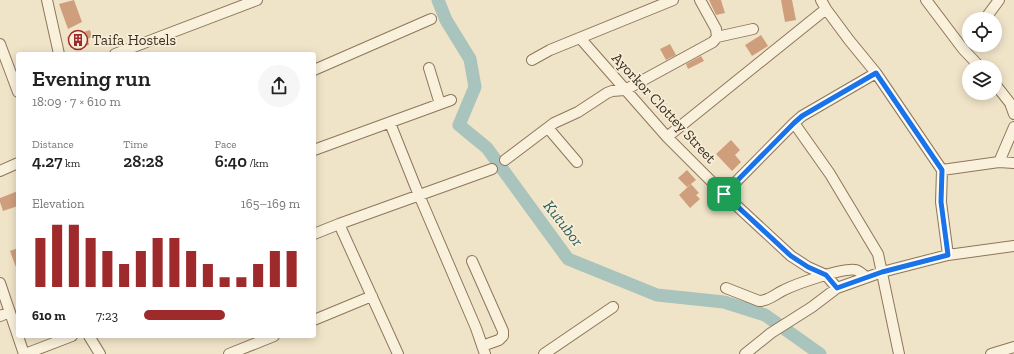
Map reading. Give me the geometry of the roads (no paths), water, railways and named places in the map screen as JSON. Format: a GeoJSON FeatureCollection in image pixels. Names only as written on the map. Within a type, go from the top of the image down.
{"type":"FeatureCollection","features":[{"type":"Feature","properties":{"kind":"street"},"geometry":{"type":"LineString","coordinates":[[47,0],[59,52]]}},
{"type":"Feature","properties":{"kind":"street"},"geometry":{"type":"LineString","coordinates":[[120,52],[257,0]]}},
{"type":"Feature","properties":{"kind":"street"},"geometry":{"type":"LineString","coordinates":[[532,60],[580,38],[672,0]]}},
{"type":"Feature","properties":{"kind":"street"},"geometry":{"type":"LineString","coordinates":[[700,0],[716,30],[717,37]]}},
{"type":"Feature","properties":{"kind":"street"},"geometry":{"type":"LineString","coordinates":[[926,0],[962,40]]}},
{"type":"Feature","properties":{"kind":"street"},"geometry":{"type":"LineString","coordinates":[[990,12],[999,0]]}},
{"type":"Feature","properties":{"kind":"street"},"geometry":{"type":"LineString","coordinates":[[667,137],[823,4],[876,73],[942,170],[941,202],[948,255]]}},
{"type":"Feature","properties":{"kind":"street"},"geometry":{"type":"LineString","coordinates":[[316,69],[431,19]]}},
{"type":"Feature","properties":{"kind":"street"},"geometry":{"type":"LineString","coordinates":[[505,160],[548,128],[562,119],[578,112],[607,93],[625,90],[713,42],[717,37],[752,29]]}},
{"type":"Feature","properties":{"kind":"street","name":"Ayorkor Clottey Street"},"geometry":{"type":"LineString","coordinates":[[580,38],[667,137],[724,194],[791,256],[808,267],[826,275],[837,288]]}},
{"type":"Feature","properties":{"kind":"street"},"geometry":{"type":"LineString","coordinates":[[1,47],[16,87]]}},
{"type":"Feature","properties":{"kind":"street"},"geometry":{"type":"LineString","coordinates":[[429,68],[440,104]]}},
{"type":"Feature","properties":{"kind":"street"},"geometry":{"type":"LineString","coordinates":[[724,194],[794,123],[813,109],[876,73]]}},
{"type":"Feature","properties":{"kind":"street"},"geometry":{"type":"LineString","coordinates":[[1002,93],[1010,103],[1014,114]]}},
{"type":"Feature","properties":{"kind":"street"},"geometry":{"type":"LineString","coordinates":[[316,149],[451,100]]}},
{"type":"Feature","properties":{"kind":"street"},"geometry":{"type":"LineString","coordinates":[[390,123],[476,328],[483,350],[499,340],[503,336],[503,331],[472,261]]}},
{"type":"Feature","properties":{"kind":"street"},"geometry":{"type":"LineString","coordinates":[[794,123],[830,174],[878,254],[899,354]]}},
{"type":"Feature","properties":{"kind":"street"},"geometry":{"type":"LineString","coordinates":[[999,162],[1014,127]]}},
{"type":"Feature","properties":{"kind":"street"},"geometry":{"type":"LineString","coordinates":[[548,128],[577,162]]}},
{"type":"Feature","properties":{"kind":"street"},"geometry":{"type":"LineString","coordinates":[[942,170],[999,162],[1014,163]]}},
{"type":"Feature","properties":{"kind":"street"},"geometry":{"type":"LineString","coordinates":[[0,171],[16,164]]}},
{"type":"Feature","properties":{"kind":"street"},"geometry":{"type":"LineString","coordinates":[[316,233],[492,169]]}},
{"type":"Feature","properties":{"kind":"street"},"geometry":{"type":"LineString","coordinates":[[339,224],[398,354]]}},
{"type":"Feature","properties":{"kind":"street"},"geometry":{"type":"LineString","coordinates":[[745,354],[771,333],[812,307],[837,288],[882,272],[948,255],[1014,246]]}},
{"type":"Feature","properties":{"kind":"street"},"geometry":{"type":"LineString","coordinates":[[726,288],[759,301],[764,301],[784,290],[826,275],[857,270],[866,277]]}},
{"type":"Feature","properties":{"kind":"street"},"geometry":{"type":"LineString","coordinates":[[0,283],[16,329]]}},
{"type":"Feature","properties":{"kind":"street"},"geometry":{"type":"LineString","coordinates":[[316,319],[372,296]]}},
{"type":"Feature","properties":{"kind":"street"},"geometry":{"type":"LineString","coordinates":[[544,354],[613,307]]}},
{"type":"Feature","properties":{"kind":"street"},"geometry":{"type":"LineString","coordinates":[[0,316],[10,312]]}},
{"type":"Feature","properties":{"kind":"street"},"geometry":{"type":"LineString","coordinates":[[19,338],[25,354],[67,338]]}},
{"type":"Feature","properties":{"kind":"street"},"geometry":{"type":"LineString","coordinates":[[90,338],[100,354]]}},
{"type":"Feature","properties":{"kind":"street"},"geometry":{"type":"LineString","coordinates":[[229,354],[269,338]]}},
{"type":"Feature","properties":{"kind":"street"},"geometry":{"type":"LineString","coordinates":[[992,354],[1013,349]]}},
{"type":"Feature","properties":{"kind":"waterway","name":"Kutubor"},"geometry":{"type":"LineString","coordinates":[[438,0],[446,20],[470,59],[475,87],[459,125],[487,148],[568,259],[657,295],[724,302],[765,315],[820,354]]}},
{"type":"Feature","properties":{"kind":"place","name":"Taifa Hostels"},"geometry":{"type":"Point","coordinates":[78,40]}}]}
